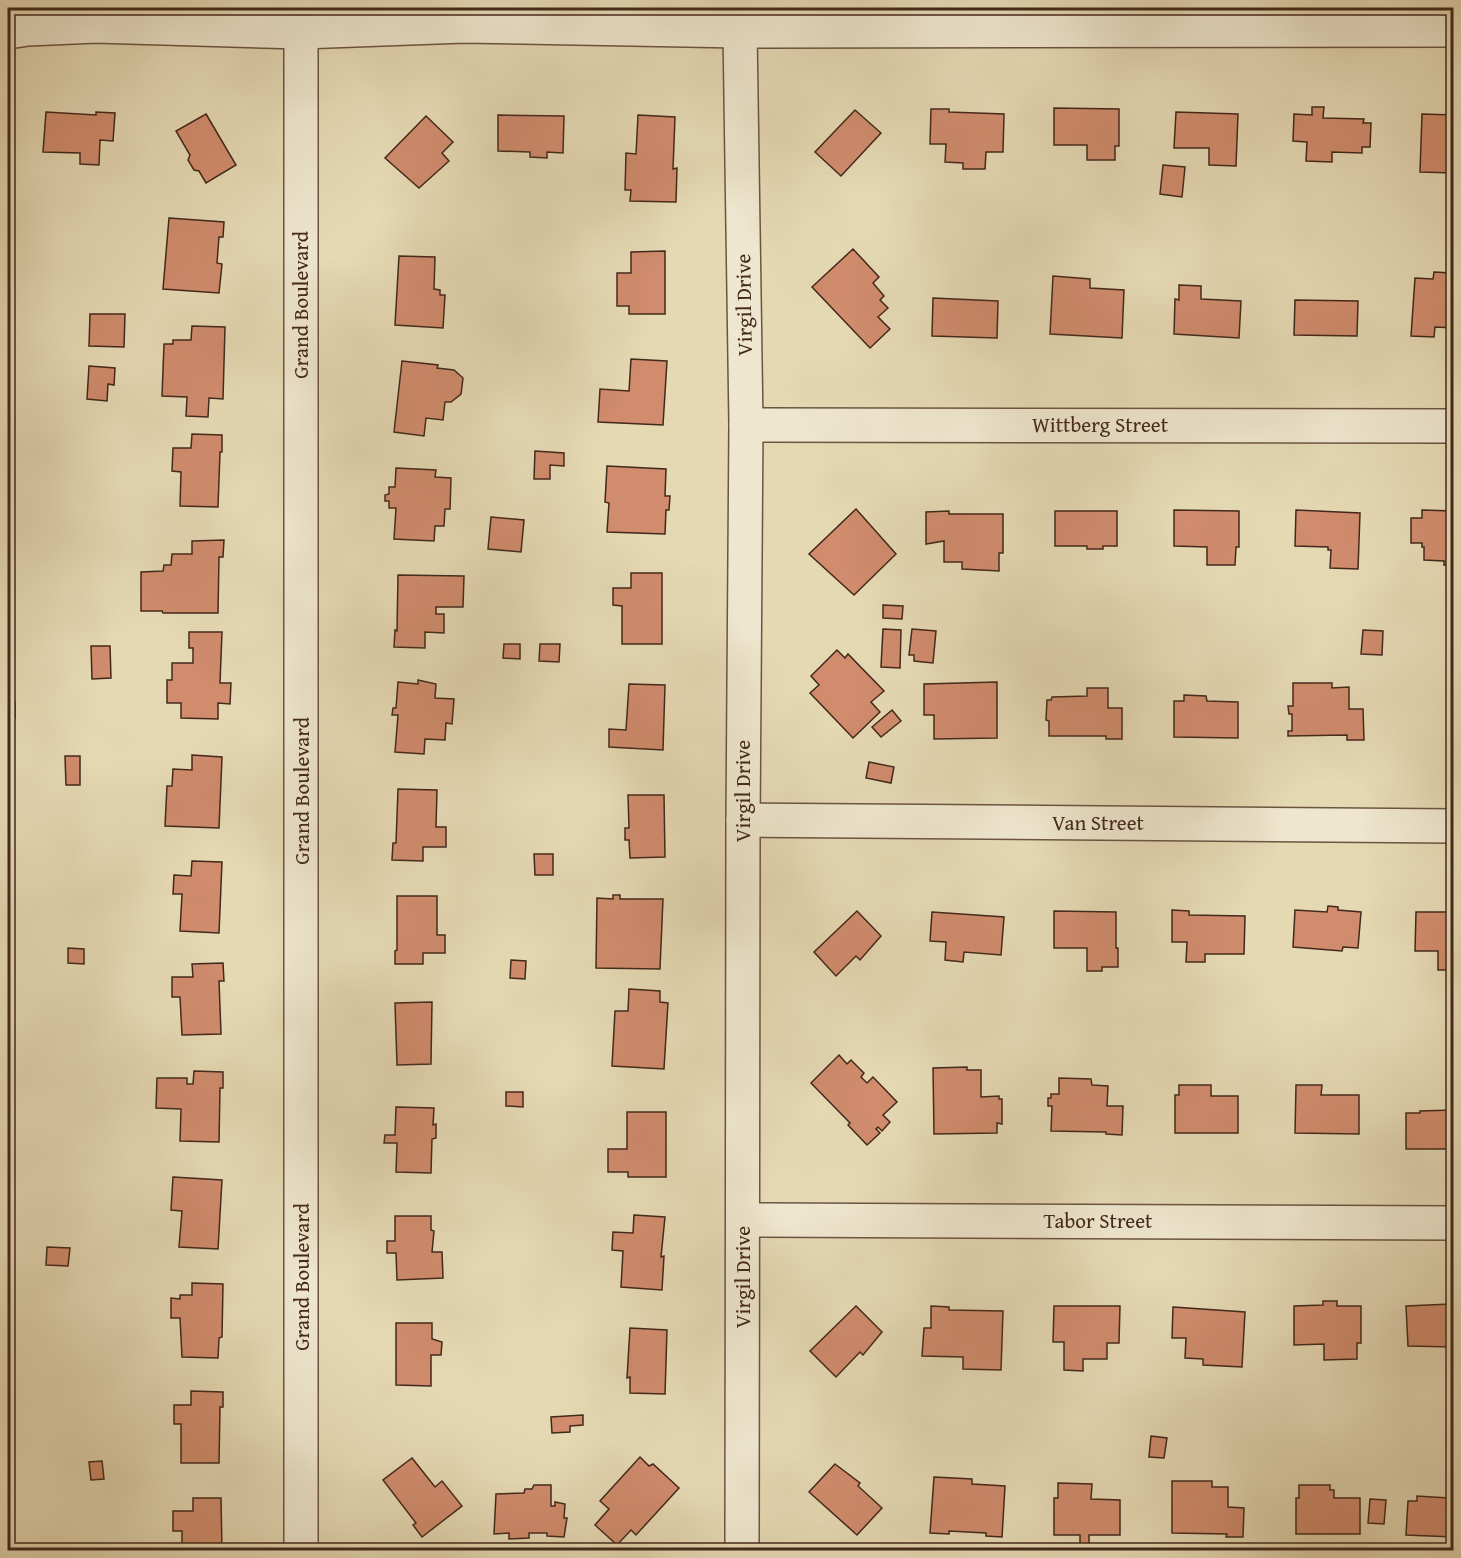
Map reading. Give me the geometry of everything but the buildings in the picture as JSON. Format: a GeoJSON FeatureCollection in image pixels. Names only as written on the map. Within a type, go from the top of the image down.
{"type":"FeatureCollection","features":[{"type":"Feature","properties":{"kind":"street"},"geometry":{"type":"LineString","coordinates":[[8,33],[96,17],[301,32],[465,17],[740,31],[832,19],[1200,18],[1454,30]]}},
{"type":"Feature","properties":{"kind":"street","name":"Virgil Drive"},"geometry":{"type":"LineString","coordinates":[[740,31],[746,425],[742,1551]]}},
{"type":"Feature","properties":{"kind":"street","name":"Grand Boulevard"},"geometry":{"type":"LineString","coordinates":[[301,32],[302,1551]]}},
{"type":"Feature","properties":{"kind":"street","name":"Wittberg Street"},"geometry":{"type":"LineString","coordinates":[[746,425],[1454,426]]}},
{"type":"Feature","properties":{"kind":"street","name":"Van Street"},"geometry":{"type":"LineString","coordinates":[[743,820],[1454,826]]}},
{"type":"Feature","properties":{"kind":"street","name":"Tabor Street"},"geometry":{"type":"LineString","coordinates":[[743,1220],[1454,1223]]}}]}
